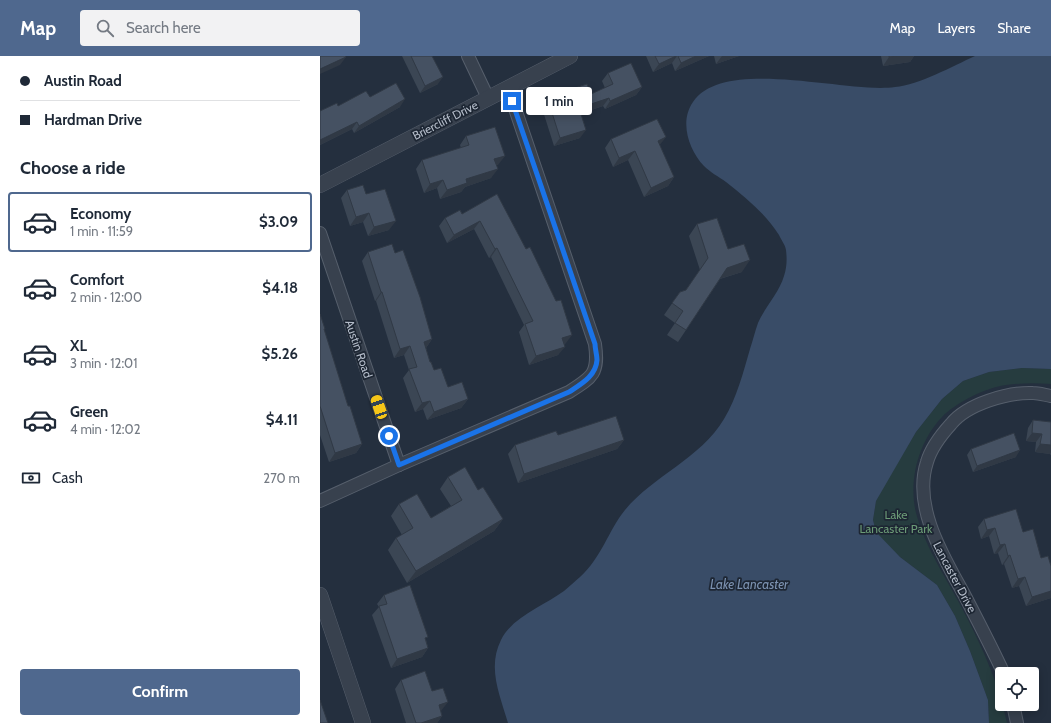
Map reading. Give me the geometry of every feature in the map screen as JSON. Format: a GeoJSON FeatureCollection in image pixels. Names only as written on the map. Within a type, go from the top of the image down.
{"type":"FeatureCollection","features":[{"type":"Feature","properties":{"kind":"street"},"geometry":{"type":"LineString","coordinates":[[468,56],[488,98]]}},
{"type":"Feature","properties":{"kind":"street","name":"Briercliff Drive"},"geometry":{"type":"LineString","coordinates":[[320,185],[570,56]]}},
{"type":"Feature","properties":{"kind":"street"},"geometry":{"type":"LineString","coordinates":[[320,501],[399,465],[569,392],[584,383],[595,371],[597,360],[595,344],[508,88]]}},
{"type":"Feature","properties":{"kind":"street","name":"Austin Road"},"geometry":{"type":"LineString","coordinates":[[320,233],[399,465]]}},
{"type":"Feature","properties":{"kind":"street","name":"Lancaster Drive"},"geometry":{"type":"LineString","coordinates":[[1001,667],[992,647],[935,540],[926,512],[923,487],[926,462],[938,439],[955,418],[972,406],[1002,396],[1032,393],[1051,396]]}},
{"type":"Feature","properties":{"kind":"street"},"geometry":{"type":"LineString","coordinates":[[320,594],[363,723]]}},
{"type":"Feature","properties":{"kind":"street"},"geometry":{"type":"LineString","coordinates":[[1014,711],[1017,723]]}},
{"type":"Feature","properties":{"kind":"green space","name":"Lake Lancaster Park"},"geometry":{"type":"Polygon","coordinates":[[[1022,368],[1051,369],[1051,384],[1034,383],[998,386],[972,396],[955,406],[942,417],[927,437],[917,462],[913,487],[916,513],[920,527],[979,642],[995,682],[995,711],[1004,711],[1007,723],[989,723],[988,700],[970,651],[955,616],[937,585],[900,557],[882,540],[876,532],[873,520],[876,501],[916,432],[942,399],[963,381],[989,372],[1022,368]]]}},
{"type":"Feature","properties":{"kind":"water","name":"Lake Lancaster"},"geometry":{"type":"Polygon","coordinates":[[[975,56],[1051,56],[1051,369],[1022,368],[989,372],[963,381],[942,399],[916,432],[876,501],[873,520],[876,532],[900,557],[937,585],[955,616],[988,700],[989,723],[508,723],[496,682],[495,671],[497,650],[501,640],[506,632],[521,618],[564,591],[580,577],[594,561],[619,518],[636,498],[690,456],[714,433],[729,411],[742,376],[758,323],[779,288],[784,276],[786,269],[786,250],[774,227],[748,200],[704,166],[694,152],[690,144],[686,127],[689,110],[693,102],[709,88],[731,81],[758,79],[788,80],[874,88],[904,86],[915,83],[975,56]]]}},
{"type":"Feature","properties":{"kind":"building"},"geometry":{"type":"Polygon","coordinates":[[[320,56],[345,56],[346,57],[320,69],[320,56]]]}},
{"type":"Feature","properties":{"kind":"building"},"geometry":{"type":"Polygon","coordinates":[[[411,56],[432,56],[443,77],[425,86],[411,56]]]}},
{"type":"Feature","properties":{"kind":"building"},"geometry":{"type":"Polygon","coordinates":[[[655,56],[676,56],[659,64],[655,56]]]}},
{"type":"Feature","properties":{"kind":"building"},"geometry":{"type":"Polygon","coordinates":[[[678,56],[696,56],[681,63],[678,56]]]}},
{"type":"Feature","properties":{"kind":"building"},"geometry":{"type":"Polygon","coordinates":[[[631,63],[642,87],[610,101],[609,98],[579,108],[586,130],[560,138],[547,97],[587,84],[591,94],[613,84],[608,73],[631,63]]]}},
{"type":"Feature","properties":{"kind":"building"},"geometry":{"type":"Polygon","coordinates":[[[396,83],[405,99],[359,126],[357,122],[320,140],[320,111],[337,103],[338,106],[366,91],[370,97],[396,83]]]}},
{"type":"Feature","properties":{"kind":"building"},"geometry":{"type":"Polygon","coordinates":[[[657,119],[666,137],[658,141],[674,177],[651,188],[635,151],[619,158],[611,139],[657,119]]]}},
{"type":"Feature","properties":{"kind":"building"},"geometry":{"type":"Polygon","coordinates":[[[495,127],[505,156],[494,159],[498,169],[466,179],[467,183],[447,190],[443,180],[430,184],[422,160],[469,145],[466,136],[495,127]]]}},
{"type":"Feature","properties":{"kind":"building"},"geometry":{"type":"Polygon","coordinates":[[[363,185],[366,194],[385,189],[396,221],[374,227],[369,213],[356,217],[347,190],[363,185]]]}},
{"type":"Feature","properties":{"kind":"building"},"geometry":{"type":"Polygon","coordinates":[[[497,194],[526,249],[530,247],[556,301],[561,300],[572,335],[562,338],[565,347],[536,356],[525,324],[533,321],[497,248],[495,249],[480,221],[454,235],[445,218],[460,210],[462,214],[497,194]]]}},
{"type":"Feature","properties":{"kind":"building"},"geometry":{"type":"Polygon","coordinates":[[[717,218],[728,249],[744,244],[750,260],[727,268],[686,330],[675,323],[683,311],[672,303],[680,292],[686,290],[708,258],[697,224],[717,218]]]}},
{"type":"Feature","properties":{"kind":"building"},"geometry":{"type":"Polygon","coordinates":[[[392,244],[395,253],[403,250],[420,297],[432,339],[424,342],[430,362],[434,370],[441,368],[448,387],[462,382],[468,399],[434,412],[430,401],[422,403],[409,369],[417,367],[410,346],[400,349],[368,252],[392,244]]]}},
{"type":"Feature","properties":{"kind":"building"},"geometry":{"type":"Polygon","coordinates":[[[320,314],[348,406],[350,406],[362,444],[335,453],[320,406],[320,314]]]}},
{"type":"Feature","properties":{"kind":"building"},"geometry":{"type":"Polygon","coordinates":[[[616,416],[624,440],[524,474],[515,445],[556,431],[558,435],[616,416]]]}},
{"type":"Feature","properties":{"kind":"building"},"geometry":{"type":"Polygon","coordinates":[[[1033,420],[1051,422],[1051,445],[1040,444],[1042,434],[1032,433],[1033,420]]]}},
{"type":"Feature","properties":{"kind":"building"},"geometry":{"type":"Polygon","coordinates":[[[1014,433],[1020,450],[977,466],[971,449],[1014,433]]]}},
{"type":"Feature","properties":{"kind":"building"},"geometry":{"type":"Polygon","coordinates":[[[465,467],[478,490],[483,487],[503,519],[416,571],[396,538],[413,528],[399,504],[417,494],[431,518],[462,500],[448,477],[465,467]]]}},
{"type":"Feature","properties":{"kind":"building"},"geometry":{"type":"Polygon","coordinates":[[[1016,509],[1023,532],[1033,529],[1041,558],[1048,556],[1051,566],[1051,591],[1032,597],[1025,577],[1018,579],[1010,555],[1008,556],[1005,544],[1000,545],[995,528],[987,530],[984,519],[1016,509]]]}},
{"type":"Feature","properties":{"kind":"building"},"geometry":{"type":"Polygon","coordinates":[[[410,585],[428,637],[425,638],[428,648],[397,659],[379,606],[387,604],[384,595],[410,585]]]}},
{"type":"Feature","properties":{"kind":"building"},"geometry":{"type":"Polygon","coordinates":[[[425,671],[432,691],[443,688],[448,702],[439,705],[442,716],[421,723],[416,723],[401,680],[425,671]]]}},
{"type":"Feature","properties":{"kind":"building"},"geometry":{"type":"Polygon","coordinates":[[[320,700],[328,723],[320,723],[320,700]]]}},
{"type":"Feature","properties":{"kind":"route"},"geometry":{"type":"LineString","coordinates":[[389,436],[399,465],[569,392],[584,383],[595,371],[597,360],[595,344],[512,101]]}}]}
